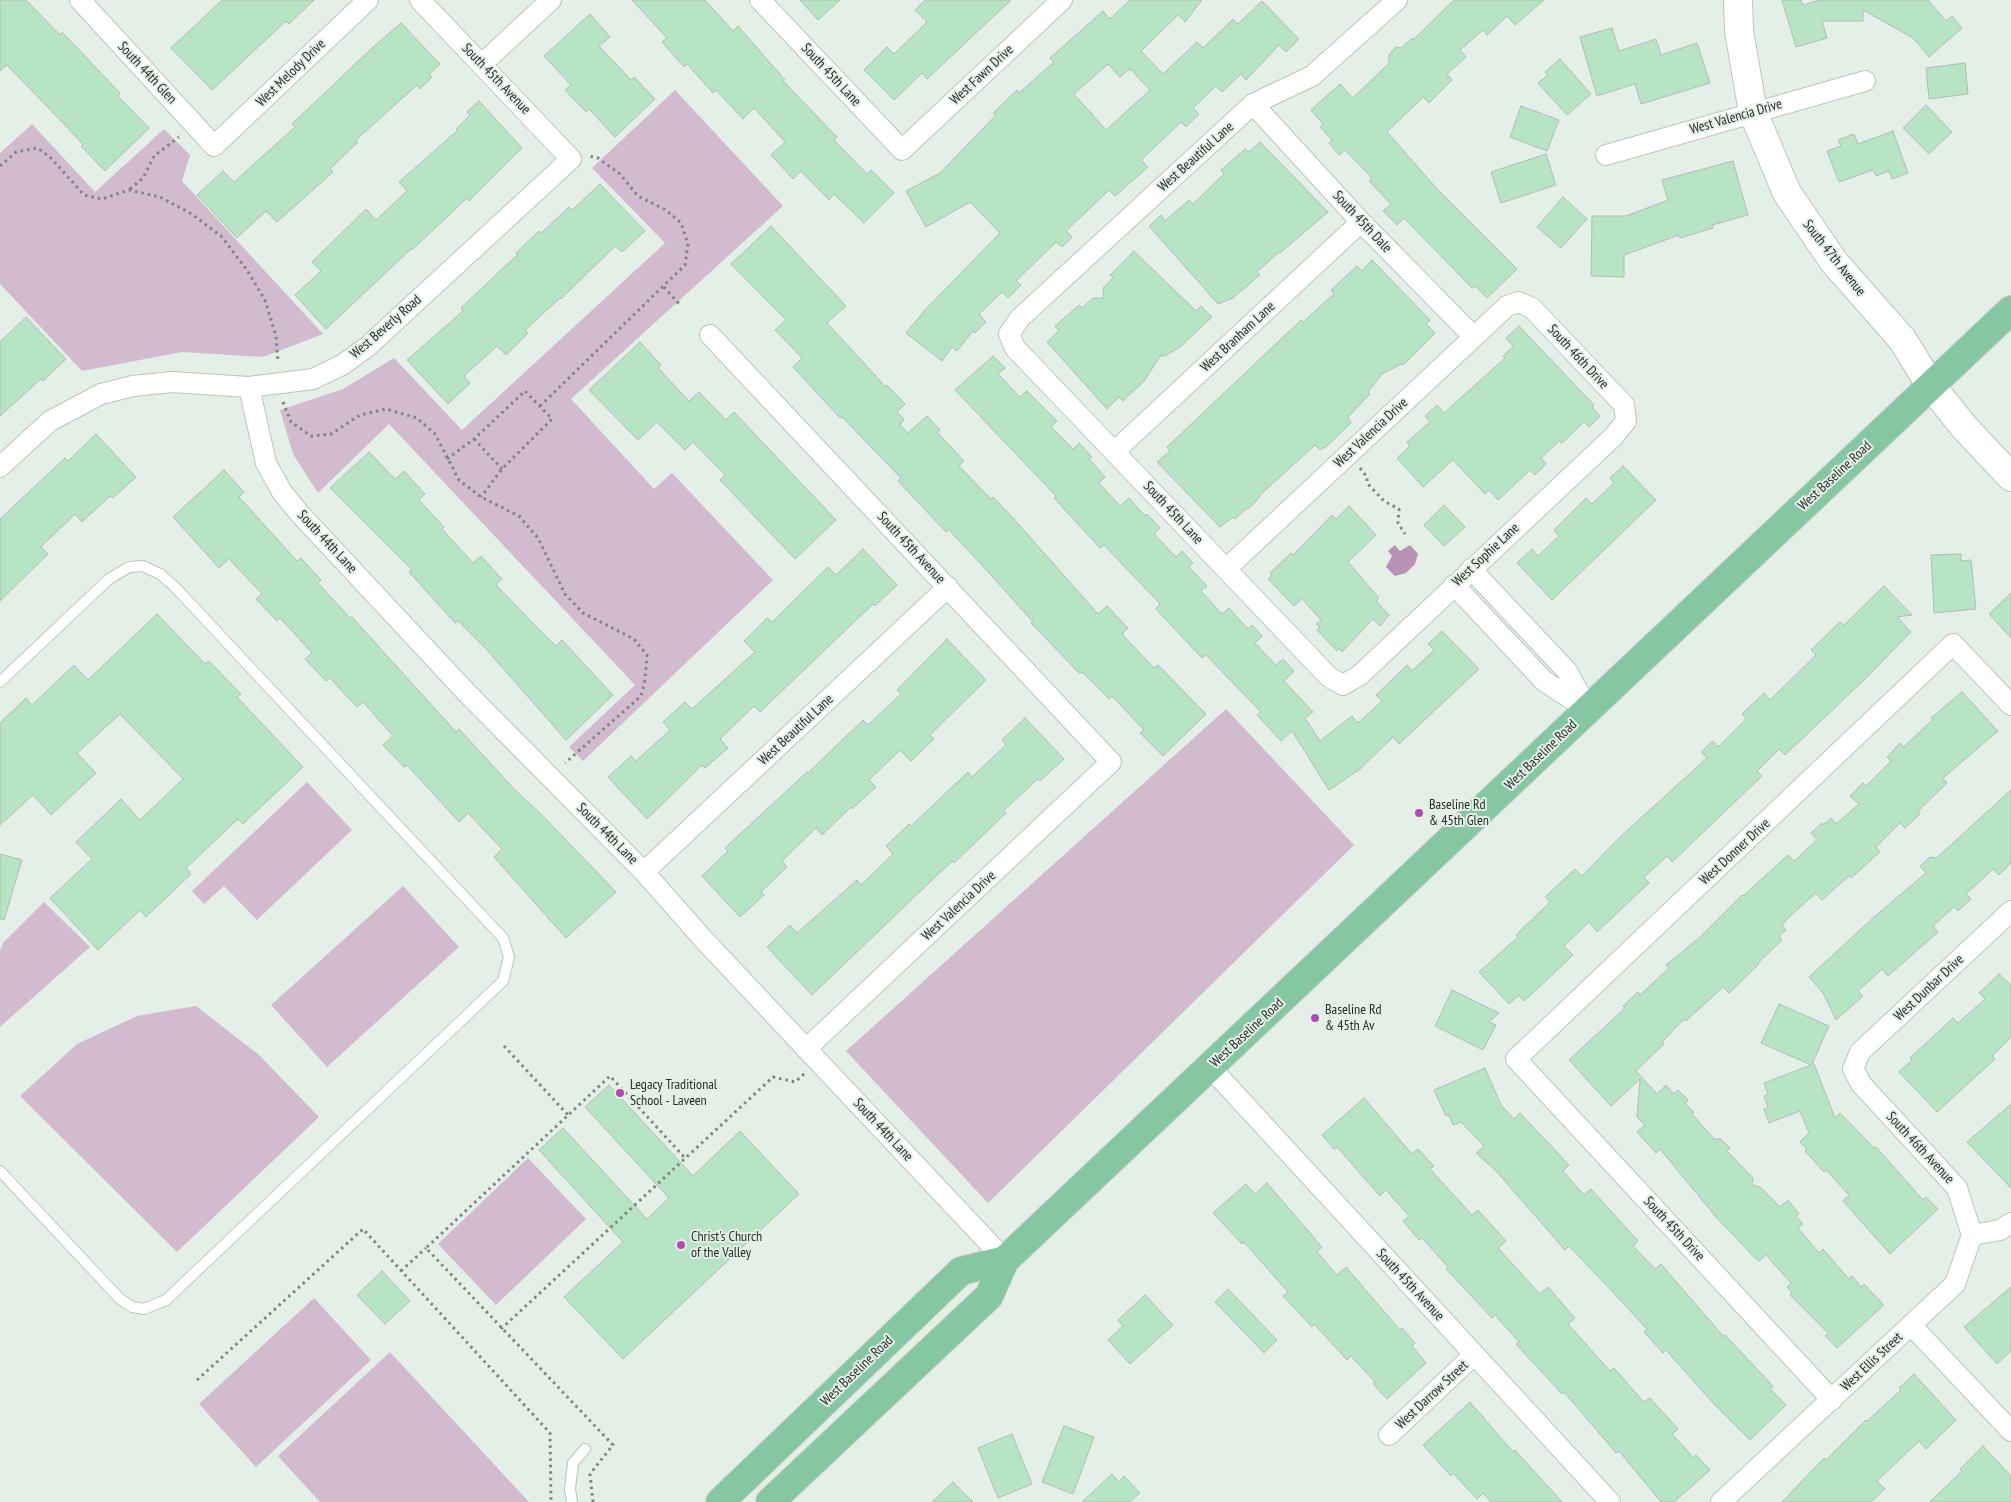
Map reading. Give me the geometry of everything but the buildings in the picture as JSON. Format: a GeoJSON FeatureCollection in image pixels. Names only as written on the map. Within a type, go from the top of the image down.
{"type":"FeatureCollection","features":[{"type":"Feature","properties":{"kind":"main road","name":"West Baseline Road"},"geometry":{"type":"LineString","coordinates":[[770,1502],[989,1296],[1005,1260],[2011,310]]}},
{"type":"Feature","properties":{"kind":"main road","name":"West Baseline Road"},"geometry":{"type":"LineString","coordinates":[[720,1502],[961,1271],[1005,1260]]}},
{"type":"Feature","properties":{"kind":"street","name":"South 44th Glen"},"geometry":{"type":"LineString","coordinates":[[80,0],[214,146]]}},
{"type":"Feature","properties":{"kind":"street","name":"West Melody Drive"},"geometry":{"type":"LineString","coordinates":[[214,146],[368,0]]}},
{"type":"Feature","properties":{"kind":"street","name":"South 45th Avenue"},"geometry":{"type":"LineString","coordinates":[[420,0],[577,157]]}},
{"type":"Feature","properties":{"kind":"street"},"geometry":{"type":"LineString","coordinates":[[482,64],[551,0]]}},
{"type":"Feature","properties":{"kind":"street","name":"South 45th Lane"},"geometry":{"type":"LineString","coordinates":[[760,0],[902,150]]}},
{"type":"Feature","properties":{"kind":"street","name":"West Fawn Drive"},"geometry":{"type":"LineString","coordinates":[[902,150],[1062,0]]}},
{"type":"Feature","properties":{"kind":"street","name":"West Beautiful Lane"},"geometry":{"type":"LineString","coordinates":[[1009,334],[1020,318],[1253,104],[1312,76],[1397,0]]}},
{"type":"Feature","properties":{"kind":"street","name":"South 47th Avenue"},"geometry":{"type":"LineString","coordinates":[[1738,0],[1741,40],[1753,112],[1787,193],[1834,262],[1902,339],[1931,386],[1965,428],[2011,477]]}},
{"type":"Feature","properties":{"kind":"street","name":"West Valencia Drive"},"geometry":{"type":"LineString","coordinates":[[1606,155],[1865,81]]}},
{"type":"Feature","properties":{"kind":"street","name":"South 45th Dale"},"geometry":{"type":"LineString","coordinates":[[1253,104],[1361,222],[1473,336]]}},
{"type":"Feature","properties":{"kind":"street","name":"West Beverly Road"},"geometry":{"type":"LineString","coordinates":[[0,467],[50,421],[101,394],[133,386],[172,382],[250,387],[313,379],[342,365],[366,346],[577,157]]}},
{"type":"Feature","properties":{"kind":"street","name":"West Branham Lane"},"geometry":{"type":"LineString","coordinates":[[1115,452],[1361,222]]}},
{"type":"Feature","properties":{"kind":"street","name":"West Valencia Drive"},"geometry":{"type":"LineString","coordinates":[[1226,569],[1473,336],[1507,306],[1518,302]]}},
{"type":"Feature","properties":{"kind":"street","name":"South 46th Drive"},"geometry":{"type":"LineString","coordinates":[[1518,302],[1532,308],[1624,405],[1626,421]]}},
{"type":"Feature","properties":{"kind":"street","name":"South 45th Lane"},"geometry":{"type":"LineString","coordinates":[[1009,334],[1015,348],[1328,677],[1344,685]]}},
{"type":"Feature","properties":{"kind":"street","name":"South 45th Avenue"},"geometry":{"type":"LineString","coordinates":[[710,335],[1111,762]]}},
{"type":"Feature","properties":{"kind":"street","name":"South 44th Lane"},"geometry":{"type":"LineString","coordinates":[[250,387],[266,463],[282,492],[466,692],[644,872],[806,1049],[1005,1260]]}},
{"type":"Feature","properties":{"kind":"street","name":"West Sophie Lane"},"geometry":{"type":"LineString","coordinates":[[1344,685],[1360,675],[1613,437],[1626,421]]}},
{"type":"Feature","properties":{"kind":"street"},"geometry":{"type":"LineString","coordinates":[[1471,569],[1567,671],[1588,710]]}},
{"type":"Feature","properties":{"kind":"street"},"geometry":{"type":"LineString","coordinates":[[1454,585],[1549,686],[1588,710]]}},
{"type":"Feature","properties":{"kind":"street","name":"West Beautiful Lane"},"geometry":{"type":"LineString","coordinates":[[644,872],[948,587]]}},
{"type":"Feature","properties":{"kind":"street"},"geometry":{"type":"LineString","coordinates":[[1504,638],[1522,623]]}},
{"type":"Feature","properties":{"kind":"street","name":"West Donner Drive"},"geometry":{"type":"LineString","coordinates":[[1516,1059],[1954,644],[2011,705]]}},
{"type":"Feature","properties":{"kind":"street","name":"West Valencia Drive"},"geometry":{"type":"LineString","coordinates":[[806,1049],[1111,762]]}},
{"type":"Feature","properties":{"kind":"street","name":"West Dunbar Drive"},"geometry":{"type":"LineString","coordinates":[[1853,1069],[1860,1052],[2011,911]]}},
{"type":"Feature","properties":{"kind":"street","name":"South 45th Drive"},"geometry":{"type":"LineString","coordinates":[[1516,1059],[1832,1400]]}},
{"type":"Feature","properties":{"kind":"street","name":"South 45th Avenue"},"geometry":{"type":"LineString","coordinates":[[1210,1067],[1610,1502]]}},
{"type":"Feature","properties":{"kind":"street","name":"South 46th Avenue"},"geometry":{"type":"LineString","coordinates":[[1853,1069],[1862,1085],[1957,1188],[1972,1236]]}},
{"type":"Feature","properties":{"kind":"street"},"geometry":{"type":"LineString","coordinates":[[1972,1236],[2000,1230],[2011,1224]]}},
{"type":"Feature","properties":{"kind":"street","name":"West Ellis Street"},"geometry":{"type":"LineString","coordinates":[[1721,1502],[1955,1284],[1972,1236]]}},
{"type":"Feature","properties":{"kind":"street"},"geometry":{"type":"LineString","coordinates":[[1911,1325],[2011,1431]]}},
{"type":"Feature","properties":{"kind":"street","name":"West Darrow Street"},"geometry":{"type":"LineString","coordinates":[[1389,1435],[1474,1355]]}},
{"type":"Feature","properties":{"kind":"lane"},"geometry":{"type":"LineString","coordinates":[[0,682],[109,580],[129,567],[142,566],[160,574],[174,586],[503,938],[509,957],[503,981],[166,1300],[159,1303],[144,1309],[132,1307],[120,1300],[0,1171]]}},
{"type":"Feature","properties":{"kind":"lane"},"geometry":{"type":"LineString","coordinates":[[572,1502],[570,1489],[573,1463],[585,1449]]}},
{"type":"Feature","properties":{"kind":"path"},"geometry":{"type":"LineString","coordinates":[[0,166],[16,152],[37,148],[50,158],[84,195],[102,199],[130,190],[143,178],[154,156],[179,137]]}},
{"type":"Feature","properties":{"kind":"path"},"geometry":{"type":"LineString","coordinates":[[540,406],[685,265],[688,244],[681,223],[666,210],[638,196],[620,174],[598,158],[577,157]]}},
{"type":"Feature","properties":{"kind":"path"},"geometry":{"type":"LineString","coordinates":[[130,190],[160,197],[190,212],[221,236],[247,270],[265,300],[276,336],[278,362]]}},
{"type":"Feature","properties":{"kind":"path"},"geometry":{"type":"LineString","coordinates":[[664,287],[681,306]]}},
{"type":"Feature","properties":{"kind":"path"},"geometry":{"type":"LineString","coordinates":[[447,459],[474,439],[525,391],[552,419],[502,469],[481,497]]}},
{"type":"Feature","properties":{"kind":"path"},"geometry":{"type":"LineString","coordinates":[[283,401],[291,422],[311,436],[331,434],[360,415],[386,409],[417,418],[435,434],[459,480],[481,497],[519,516],[538,538],[565,594],[583,613],[634,639],[647,655],[645,680],[640,696],[565,763]]}},
{"type":"Feature","properties":{"kind":"path"},"geometry":{"type":"LineString","coordinates":[[474,439],[502,469]]}},
{"type":"Feature","properties":{"kind":"path"},"geometry":{"type":"LineString","coordinates":[[1348,454],[1367,477],[1367,483],[1384,501],[1398,509],[1398,523],[1405,534]]}},
{"type":"Feature","properties":{"kind":"path"},"geometry":{"type":"LineString","coordinates":[[504,1046],[568,1115]]}},
{"type":"Feature","properties":{"kind":"path"},"geometry":{"type":"LineString","coordinates":[[501,1329],[773,1078],[795,1082],[805,1072]]}},
{"type":"Feature","properties":{"kind":"path"},"geometry":{"type":"LineString","coordinates":[[401,1271],[610,1076],[685,1158]]}},
{"type":"Feature","properties":{"kind":"path"},"geometry":{"type":"LineString","coordinates":[[197,1380],[363,1229],[550,1432],[551,1502]]}},
{"type":"Feature","properties":{"kind":"path"},"geometry":{"type":"LineString","coordinates":[[426,1248],[613,1445],[590,1474],[593,1502]]}},
{"type":"Feature","properties":{"kind":"shaded area"},"geometry":{"type":"Polygon","coordinates":[[[675,90],[783,206],[571,399],[654,489],[672,473],[773,580],[583,761],[569,747],[635,685],[389,424],[318,493],[293,454],[280,410],[343,389],[394,358],[462,430],[665,243],[592,168],[675,90]]]}},
{"type":"Feature","properties":{"kind":"shaded area"},"geometry":{"type":"Polygon","coordinates":[[[32,124],[95,192],[164,129],[190,155],[182,181],[323,334],[263,357],[182,352],[82,371],[0,284],[0,153],[32,124]]]}},
{"type":"Feature","properties":{"kind":"shaded area"},"geometry":{"type":"Polygon","coordinates":[[[1395,545],[1400,551],[1410,545],[1418,554],[1415,564],[1406,573],[1395,576],[1386,567],[1392,556],[1388,551],[1395,545]]]}},
{"type":"Feature","properties":{"kind":"shaded area"},"geometry":{"type":"Polygon","coordinates":[[[1226,709],[1354,845],[988,1203],[846,1051],[1226,709]]]}},
{"type":"Feature","properties":{"kind":"shaded area"},"geometry":{"type":"Polygon","coordinates":[[[307,782],[352,830],[257,920],[224,886],[204,904],[192,891],[307,782]]]}},
{"type":"Feature","properties":{"kind":"shaded area"},"geometry":{"type":"Polygon","coordinates":[[[403,886],[459,947],[327,1067],[271,1005],[403,886]]]}},
{"type":"Feature","properties":{"kind":"shaded area"},"geometry":{"type":"Polygon","coordinates":[[[44,902],[90,947],[0,1027],[0,951],[3,943],[44,902]]]}},
{"type":"Feature","properties":{"kind":"shaded area"},"geometry":{"type":"Polygon","coordinates":[[[196,1006],[259,1055],[319,1117],[177,1252],[20,1096],[77,1044],[137,1016],[196,1006]]]}},
{"type":"Feature","properties":{"kind":"shaded area"},"geometry":{"type":"Polygon","coordinates":[[[528,1158],[586,1219],[496,1305],[438,1244],[528,1158]]]}},
{"type":"Feature","properties":{"kind":"shaded area"},"geometry":{"type":"Polygon","coordinates":[[[314,1298],[371,1360],[256,1467],[199,1404],[314,1298]]]}},
{"type":"Feature","properties":{"kind":"shaded area"},"geometry":{"type":"Polygon","coordinates":[[[390,1352],[529,1502],[320,1502],[278,1456],[390,1352]]]}},
{"type":"Feature","properties":{"kind":"place","name":"Baseline Rd & 45th Glen"},"geometry":{"type":"Point","coordinates":[1419,813]}},
{"type":"Feature","properties":{"kind":"place","name":"Baseline Rd & 45th Av"},"geometry":{"type":"Point","coordinates":[1315,1018]}},
{"type":"Feature","properties":{"kind":"place","name":"Legacy Traditional School - Laveen"},"geometry":{"type":"Point","coordinates":[620,1093]}},
{"type":"Feature","properties":{"kind":"place","name":"Christ's Church of the Valley"},"geometry":{"type":"Point","coordinates":[681,1245]}}]}
